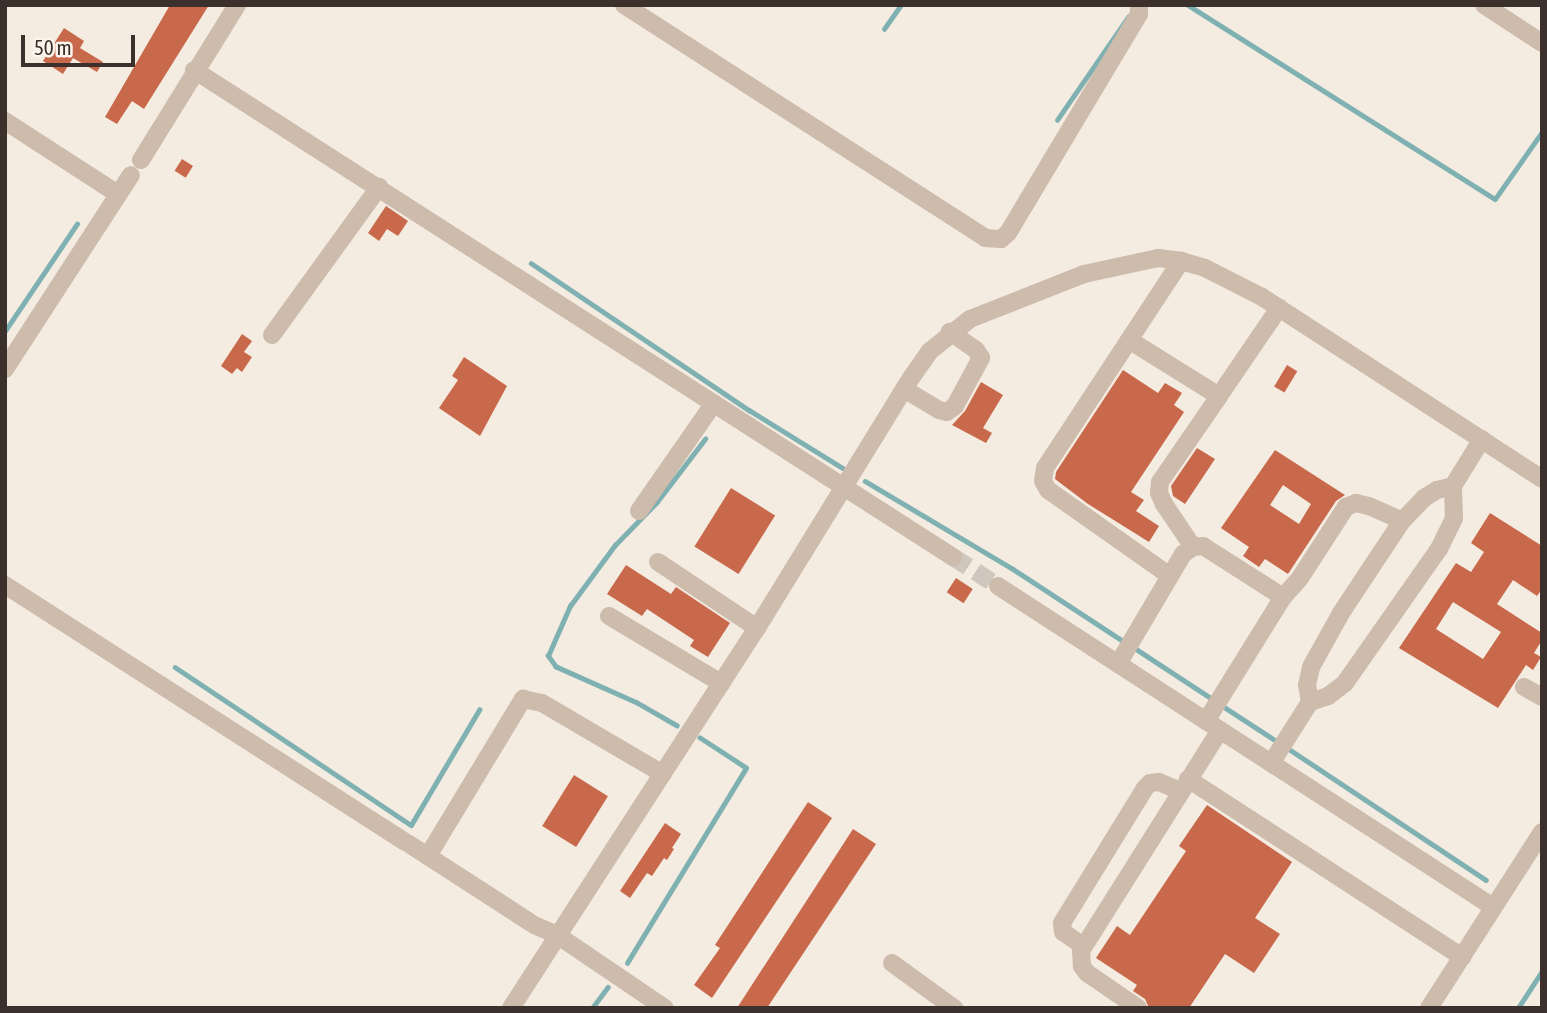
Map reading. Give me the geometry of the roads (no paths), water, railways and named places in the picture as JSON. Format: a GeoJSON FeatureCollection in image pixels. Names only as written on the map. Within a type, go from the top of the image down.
{"type":"FeatureCollection","features":[{"type":"Feature","properties":{"kind":"lane"},"geometry":{"type":"LineString","coordinates":[[141,160],[194,70],[237,5]]}},
{"type":"Feature","properties":{"kind":"lane"},"geometry":{"type":"LineString","coordinates":[[624,5],[985,237],[1001,239],[1008,233],[1139,14],[1139,5]]}},
{"type":"Feature","properties":{"kind":"lane"},"geometry":{"type":"LineString","coordinates":[[1484,5],[1542,43]]}},
{"type":"Feature","properties":{"kind":"lane"},"geometry":{"type":"LineString","coordinates":[[194,70],[954,557]]}},
{"type":"Feature","properties":{"kind":"lane"},"geometry":{"type":"LineString","coordinates":[[5,121],[118,194]]}},
{"type":"Feature","properties":{"kind":"lane"},"geometry":{"type":"LineString","coordinates":[[5,369],[131,175]]}},
{"type":"Feature","properties":{"kind":"lane"},"geometry":{"type":"LineString","coordinates":[[272,335],[379,187]]}},
{"type":"Feature","properties":{"kind":"lane"},"geometry":{"type":"LineString","coordinates":[[511,1008],[757,628],[841,486],[904,389],[930,351],[970,318],[1084,274],[1158,258],[1181,261],[1230,280],[1279,308],[1542,479]]}},
{"type":"Feature","properties":{"kind":"lane"},"geometry":{"type":"LineString","coordinates":[[1170,576],[1048,490],[1043,481],[1045,468],[1181,261]]}},
{"type":"Feature","properties":{"kind":"lane"},"geometry":{"type":"LineString","coordinates":[[1193,547],[1164,504],[1159,493],[1160,482],[1279,308]]}},
{"type":"Feature","properties":{"kind":"lane"},"geometry":{"type":"LineString","coordinates":[[904,389],[939,410],[947,412],[955,406],[981,358],[976,351],[950,332]]}},
{"type":"Feature","properties":{"kind":"lane"},"geometry":{"type":"LineString","coordinates":[[1129,340],[1219,396]]}},
{"type":"Feature","properties":{"kind":"lane"},"geometry":{"type":"LineString","coordinates":[[639,511],[714,403]]}},
{"type":"Feature","properties":{"kind":"lane"},"geometry":{"type":"LineString","coordinates":[[1272,762],[1310,702],[1328,696],[1345,683],[1439,549],[1454,518],[1453,486],[1482,439]]}},
{"type":"Feature","properties":{"kind":"lane"},"geometry":{"type":"LineString","coordinates":[[1310,702],[1307,685],[1311,667],[1342,613],[1402,521],[1424,498],[1437,490],[1453,486]]}},
{"type":"Feature","properties":{"kind":"lane"},"geometry":{"type":"LineString","coordinates":[[1138,1008],[1087,974],[1080,958],[1083,946],[1184,785],[1213,725],[1283,597],[1300,578],[1346,507],[1356,503],[1369,506],[1402,521]]}},
{"type":"Feature","properties":{"kind":"lane"},"geometry":{"type":"LineString","coordinates":[[1118,664],[1184,554],[1193,547],[1203,546],[1283,597]]}},
{"type":"Feature","properties":{"kind":"lane"},"geometry":{"type":"LineString","coordinates":[[658,562],[757,628]]}},
{"type":"Feature","properties":{"kind":"lane"},"geometry":{"type":"LineString","coordinates":[[5,585],[532,924],[557,935],[665,1008]]}},
{"type":"Feature","properties":{"kind":"lane"},"geometry":{"type":"LineString","coordinates":[[998,586],[1493,907]]}},
{"type":"Feature","properties":{"kind":"lane"},"geometry":{"type":"LineString","coordinates":[[609,616],[721,683]]}},
{"type":"Feature","properties":{"kind":"lane"},"geometry":{"type":"LineString","coordinates":[[1524,687],[1542,697]]}},
{"type":"Feature","properties":{"kind":"lane"},"geometry":{"type":"LineString","coordinates":[[428,856],[523,699],[542,703],[663,774]]}},
{"type":"Feature","properties":{"kind":"lane"},"geometry":{"type":"LineString","coordinates":[[1083,946],[1063,932],[1062,923],[1145,788],[1150,783],[1159,782],[1184,785],[1462,957]]}},
{"type":"Feature","properties":{"kind":"lane"},"geometry":{"type":"LineString","coordinates":[[1429,1008],[1542,832]]}},
{"type":"Feature","properties":{"kind":"lane"},"geometry":{"type":"LineString","coordinates":[[892,963],[954,1008]]}},
{"type":"Feature","properties":{"kind":"waterway"},"geometry":{"type":"LineString","coordinates":[[884,29],[901,5]]}},
{"type":"Feature","properties":{"kind":"waterway"},"geometry":{"type":"LineString","coordinates":[[1188,5],[1495,199],[1542,132]]}},
{"type":"Feature","properties":{"kind":"waterway"},"geometry":{"type":"LineString","coordinates":[[1057,120],[1128,17]]}},
{"type":"Feature","properties":{"kind":"waterway"},"geometry":{"type":"LineString","coordinates":[[5,331],[77,224]]}},
{"type":"Feature","properties":{"kind":"waterway"},"geometry":{"type":"LineString","coordinates":[[531,263],[749,410],[843,468]]}},
{"type":"Feature","properties":{"kind":"waterway"},"geometry":{"type":"LineString","coordinates":[[677,726],[637,703],[556,667],[548,656],[570,606],[615,545],[656,503],[705,439]]}},
{"type":"Feature","properties":{"kind":"waterway"},"geometry":{"type":"LineString","coordinates":[[865,481],[1013,569],[1126,643]]}},
{"type":"Feature","properties":{"kind":"waterway"},"geometry":{"type":"LineString","coordinates":[[1133,647],[1214,700]]}},
{"type":"Feature","properties":{"kind":"waterway"},"geometry":{"type":"LineString","coordinates":[[175,667],[411,825],[479,710]]}},
{"type":"Feature","properties":{"kind":"waterway"},"geometry":{"type":"LineString","coordinates":[[1221,705],[1278,742]]}},
{"type":"Feature","properties":{"kind":"waterway"},"geometry":{"type":"LineString","coordinates":[[627,963],[746,768],[700,738]]}},
{"type":"Feature","properties":{"kind":"waterway"},"geometry":{"type":"LineString","coordinates":[[1286,747],[1486,880]]}},
{"type":"Feature","properties":{"kind":"waterway"},"geometry":{"type":"LineString","coordinates":[[1518,1008],[1542,971]]}},
{"type":"Feature","properties":{"kind":"waterway"},"geometry":{"type":"LineString","coordinates":[[592,1008],[608,987]]}},
{"type":"Feature","properties":{"kind":"tunnel"},"geometry":{"type":"LineString","coordinates":[[953,557],[998,586]]}}]}
